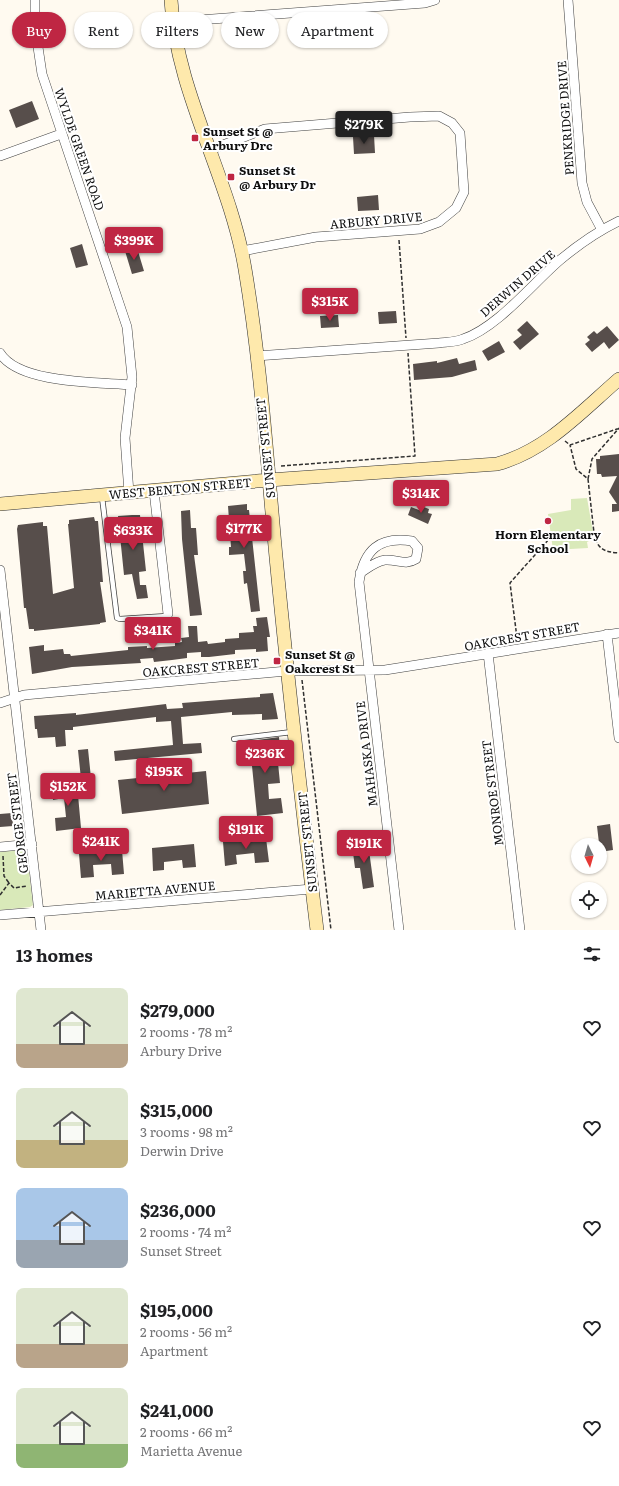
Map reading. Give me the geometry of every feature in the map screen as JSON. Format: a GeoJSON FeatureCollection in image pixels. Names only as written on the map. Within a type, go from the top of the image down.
{"type":"FeatureCollection","features":[{"type":"Feature","properties":{"kind":"street","name":"WYLDE GREEN ROAD"},"geometry":{"type":"LineString","coordinates":[[35,0],[34,27],[42,74],[127,327],[132,364],[132,385],[125,438],[129,493]]}},
{"type":"Feature","properties":{"kind":"street","name":"SUNSET STREET"},"geometry":{"type":"LineString","coordinates":[[171,0],[172,12]]}},
{"type":"Feature","properties":{"kind":"street"},"geometry":{"type":"LineString","coordinates":[[213,19],[425,3],[435,0]]}},
{"type":"Feature","properties":{"kind":"street","name":"PENKRIDGE DRIVE"},"geometry":{"type":"LineString","coordinates":[[568,0],[582,183],[587,202],[602,230]]}},
{"type":"Feature","properties":{"kind":"street","name":"SUNSET STREET"},"geometry":{"type":"LineString","coordinates":[[178,48],[182,68],[234,217],[242,251],[256,356],[287,671],[317,930]]}},
{"type":"Feature","properties":{"kind":"street","name":"ARBURY DRIVE"},"geometry":{"type":"LineString","coordinates":[[210,150],[265,129],[410,117],[439,116],[452,123],[460,133],[464,192],[456,208],[439,222],[420,229],[316,237],[242,251]]}},
{"type":"Feature","properties":{"kind":"street"},"geometry":{"type":"LineString","coordinates":[[0,156],[62,134]]}},
{"type":"Feature","properties":{"kind":"street","name":"DERWIN DRIVE"},"geometry":{"type":"LineString","coordinates":[[256,356],[439,343],[463,339],[474,334],[499,317],[561,259],[602,230],[619,221]]}},
{"type":"Feature","properties":{"kind":"street"},"geometry":{"type":"LineString","coordinates":[[0,353],[12,366],[48,377],[132,385]]}},
{"type":"Feature","properties":{"kind":"street","name":"WEST BENTON STREET"},"geometry":{"type":"LineString","coordinates":[[0,504],[269,480],[497,464],[532,451],[545,442],[619,379]]}},
{"type":"Feature","properties":{"kind":"street"},"geometry":{"type":"LineString","coordinates":[[154,491],[168,614]]}},
{"type":"Feature","properties":{"kind":"street","name":"MAHASKA DRIVE"},"geometry":{"type":"LineString","coordinates":[[360,573],[379,562],[387,560],[411,562],[416,559],[418,548],[412,541],[399,540],[384,542],[377,545],[366,556],[360,573],[359,591],[399,930]]}},
{"type":"Feature","properties":{"kind":"street","name":"GEORGE STREET"},"geometry":{"type":"LineString","coordinates":[[0,570],[4,629],[15,698],[41,930]]}},
{"type":"Feature","properties":{"kind":"street","name":"OAKCREST STREET"},"geometry":{"type":"LineString","coordinates":[[0,703],[24,695],[287,671],[368,671],[401,668],[619,633]]}},
{"type":"Feature","properties":{"kind":"street"},"geometry":{"type":"LineString","coordinates":[[607,634],[619,738]]}},
{"type":"Feature","properties":{"kind":"street","name":"MONROE STREET"},"geometry":{"type":"LineString","coordinates":[[488,653],[520,930]]}},
{"type":"Feature","properties":{"kind":"street"},"geometry":{"type":"LineString","coordinates":[[2,850],[32,844]]}},
{"type":"Feature","properties":{"kind":"street","name":"MARIETTA AVENUE"},"geometry":{"type":"LineString","coordinates":[[0,915],[312,889]]}},
{"type":"Feature","properties":{"kind":"lane"},"geometry":{"type":"LineString","coordinates":[[102,495],[115,614],[120,619],[166,616],[168,614]]}},
{"type":"Feature","properties":{"kind":"lane"},"geometry":{"type":"LineString","coordinates":[[234,739],[294,732]]}},
{"type":"Feature","properties":{"kind":"path"},"geometry":{"type":"LineString","coordinates":[[399,238],[406,340]]}},
{"type":"Feature","properties":{"kind":"path"},"geometry":{"type":"LineString","coordinates":[[281,466],[415,456],[408,352]]}},
{"type":"Feature","properties":{"kind":"path"},"geometry":{"type":"LineString","coordinates":[[570,445],[618,429]]}},
{"type":"Feature","properties":{"kind":"path"},"geometry":{"type":"LineString","coordinates":[[618,429],[592,459],[588,479],[594,533],[597,544],[601,549],[607,552],[619,553]]}},
{"type":"Feature","properties":{"kind":"path"},"geometry":{"type":"LineString","coordinates":[[563,440],[570,445],[576,469],[588,479]]}},
{"type":"Feature","properties":{"kind":"path"},"geometry":{"type":"LineString","coordinates":[[517,638],[510,583],[550,539],[594,533]]}},
{"type":"Feature","properties":{"kind":"path"},"geometry":{"type":"LineString","coordinates":[[301,676],[331,930]]}},
{"type":"Feature","properties":{"kind":"path"},"geometry":{"type":"LineString","coordinates":[[2,850],[4,876],[9,883],[14,888],[28,886]]}},
{"type":"Feature","properties":{"kind":"path"},"geometry":{"type":"LineString","coordinates":[[0,895],[9,883]]}},
{"type":"Feature","properties":{"kind":"green space"},"geometry":{"type":"Polygon","coordinates":[[[587,498],[593,532],[588,535],[588,548],[553,550],[548,514],[571,510],[571,499],[587,498]]]}},
{"type":"Feature","properties":{"kind":"green space"},"geometry":{"type":"Polygon","coordinates":[[[24,850],[27,856],[33,905],[30,907],[0,910],[0,852],[24,850]]]}},
{"type":"Feature","properties":{"kind":"building"},"geometry":{"type":"Polygon","coordinates":[[[32,101],[39,119],[16,128],[9,110],[32,101]]]}},
{"type":"Feature","properties":{"kind":"building"},"geometry":{"type":"Polygon","coordinates":[[[374,135],[375,153],[354,154],[353,137],[374,135]]]}},
{"type":"Feature","properties":{"kind":"building"},"geometry":{"type":"Polygon","coordinates":[[[378,195],[379,210],[358,211],[357,197],[378,195]]]}},
{"type":"Feature","properties":{"kind":"building"},"geometry":{"type":"Polygon","coordinates":[[[82,244],[88,265],[76,268],[70,248],[82,244]]]}},
{"type":"Feature","properties":{"kind":"building"},"geometry":{"type":"Polygon","coordinates":[[[137,248],[144,271],[132,274],[125,251],[137,248]]]}},
{"type":"Feature","properties":{"kind":"building"},"geometry":{"type":"Polygon","coordinates":[[[396,311],[397,323],[379,324],[378,312],[396,311]]]}},
{"type":"Feature","properties":{"kind":"building"},"geometry":{"type":"Polygon","coordinates":[[[338,315],[339,327],[321,328],[320,316],[338,315]]]}},
{"type":"Feature","properties":{"kind":"building"},"geometry":{"type":"Polygon","coordinates":[[[527,321],[539,334],[520,350],[513,342],[522,335],[517,330],[527,321]]]}},
{"type":"Feature","properties":{"kind":"building"},"geometry":{"type":"Polygon","coordinates":[[[607,326],[619,340],[609,349],[604,342],[592,352],[585,344],[590,340],[587,337],[594,331],[597,334],[607,326]]]}},
{"type":"Feature","properties":{"kind":"building"},"geometry":{"type":"Polygon","coordinates":[[[499,341],[505,352],[488,361],[482,351],[499,341]]]}},
{"type":"Feature","properties":{"kind":"building"},"geometry":{"type":"Polygon","coordinates":[[[457,358],[459,364],[475,360],[477,370],[452,377],[414,380],[413,364],[437,361],[437,363],[457,358]]]}},
{"type":"Feature","properties":{"kind":"building"},"geometry":{"type":"Polygon","coordinates":[[[619,454],[619,511],[612,512],[612,504],[617,504],[609,492],[617,476],[602,477],[601,474],[597,474],[596,459],[600,459],[600,456],[619,454]]]}},
{"type":"Feature","properties":{"kind":"building"},"geometry":{"type":"Polygon","coordinates":[[[247,504],[247,510],[249,510],[260,611],[251,612],[247,583],[244,584],[243,571],[246,571],[244,554],[229,555],[229,547],[231,547],[228,506],[247,504]]]}},
{"type":"Feature","properties":{"kind":"building"},"geometry":{"type":"Polygon","coordinates":[[[421,506],[429,509],[428,513],[432,514],[428,524],[408,515],[411,507],[419,510],[421,506]]]}},
{"type":"Feature","properties":{"kind":"building"},"geometry":{"type":"Polygon","coordinates":[[[190,510],[191,528],[196,528],[198,555],[194,555],[202,615],[190,616],[182,539],[181,511],[190,510]]]}},
{"type":"Feature","properties":{"kind":"building"},"geometry":{"type":"Polygon","coordinates":[[[140,515],[146,571],[139,572],[140,585],[146,585],[148,598],[137,599],[132,574],[124,575],[118,516],[140,515]]]}},
{"type":"Feature","properties":{"kind":"building"},"geometry":{"type":"Polygon","coordinates":[[[94,517],[95,521],[98,521],[103,582],[100,582],[106,622],[100,624],[34,631],[34,629],[29,629],[26,608],[24,608],[17,529],[18,525],[43,522],[43,526],[47,526],[53,594],[74,588],[68,524],[69,520],[94,517]]]}},
{"type":"Feature","properties":{"kind":"building"},"geometry":{"type":"Polygon","coordinates":[[[267,617],[270,637],[267,637],[268,651],[256,652],[256,649],[235,650],[235,654],[209,657],[201,657],[201,652],[187,653],[187,658],[154,662],[153,658],[140,659],[141,663],[72,667],[32,674],[29,647],[44,645],[44,651],[63,649],[64,654],[70,654],[71,656],[128,650],[128,647],[147,646],[147,648],[175,646],[175,643],[182,642],[181,638],[189,637],[188,626],[197,626],[198,642],[207,641],[208,644],[225,642],[225,639],[239,638],[239,633],[254,632],[253,626],[257,626],[256,618],[267,617]]]}},
{"type":"Feature","properties":{"kind":"building"},"geometry":{"type":"Polygon","coordinates":[[[273,693],[278,719],[262,720],[262,714],[232,715],[232,712],[181,717],[183,744],[201,743],[202,753],[115,761],[114,751],[173,745],[171,721],[156,722],[156,717],[73,727],[73,730],[65,730],[66,746],[56,747],[55,737],[38,738],[37,729],[35,729],[34,716],[76,713],[76,715],[166,704],[167,709],[183,708],[182,703],[260,697],[260,694],[273,693]]]}},
{"type":"Feature","properties":{"kind":"building"},"geometry":{"type":"Polygon","coordinates":[[[279,737],[280,752],[277,753],[280,783],[268,784],[269,799],[281,798],[283,813],[257,816],[251,756],[246,756],[244,742],[279,737]]]}},
{"type":"Feature","properties":{"kind":"building"},"geometry":{"type":"Polygon","coordinates":[[[88,749],[91,778],[81,779],[78,750],[88,749]]]}},
{"type":"Feature","properties":{"kind":"building"},"geometry":{"type":"Polygon","coordinates":[[[206,771],[209,804],[122,814],[118,780],[206,771]]]}},
{"type":"Feature","properties":{"kind":"building"},"geometry":{"type":"Polygon","coordinates":[[[77,784],[81,828],[56,831],[55,818],[66,817],[64,798],[53,800],[52,787],[77,784]]]}},
{"type":"Feature","properties":{"kind":"building"},"geometry":{"type":"Polygon","coordinates":[[[12,813],[13,826],[0,827],[0,814],[12,813]]]}},
{"type":"Feature","properties":{"kind":"building"},"geometry":{"type":"Polygon","coordinates":[[[610,824],[613,850],[607,851],[607,838],[598,838],[597,826],[610,824]]]}},
{"type":"Feature","properties":{"kind":"building"},"geometry":{"type":"Polygon","coordinates":[[[266,838],[269,862],[255,863],[254,853],[236,855],[237,864],[225,866],[223,842],[266,838]]]}},
{"type":"Feature","properties":{"kind":"building"},"geometry":{"type":"Polygon","coordinates":[[[368,843],[374,887],[363,889],[360,868],[355,868],[352,845],[368,843]]]}},
{"type":"Feature","properties":{"kind":"building"},"geometry":{"type":"Polygon","coordinates":[[[194,844],[196,867],[183,868],[182,860],[164,862],[164,870],[153,871],[152,848],[194,844]]]}},
{"type":"Feature","properties":{"kind":"building"},"geometry":{"type":"Polygon","coordinates":[[[122,850],[124,874],[112,875],[111,864],[93,865],[94,877],[81,878],[79,854],[122,850]]]}},
{"type":"Feature","properties":{"kind":"place","name":"Sunset St @ Arbury Drc"},"geometry":{"type":"Point","coordinates":[195,138]}},
{"type":"Feature","properties":{"kind":"place","name":"Sunset St @ Arbury Dr"},"geometry":{"type":"Point","coordinates":[231,177]}},
{"type":"Feature","properties":{"kind":"place","name":"Horn Elementary School"},"geometry":{"type":"Point","coordinates":[548,521]}},
{"type":"Feature","properties":{"kind":"place","name":"Sunset St @ Oakcrest St"},"geometry":{"type":"Point","coordinates":[277,661]}}]}
